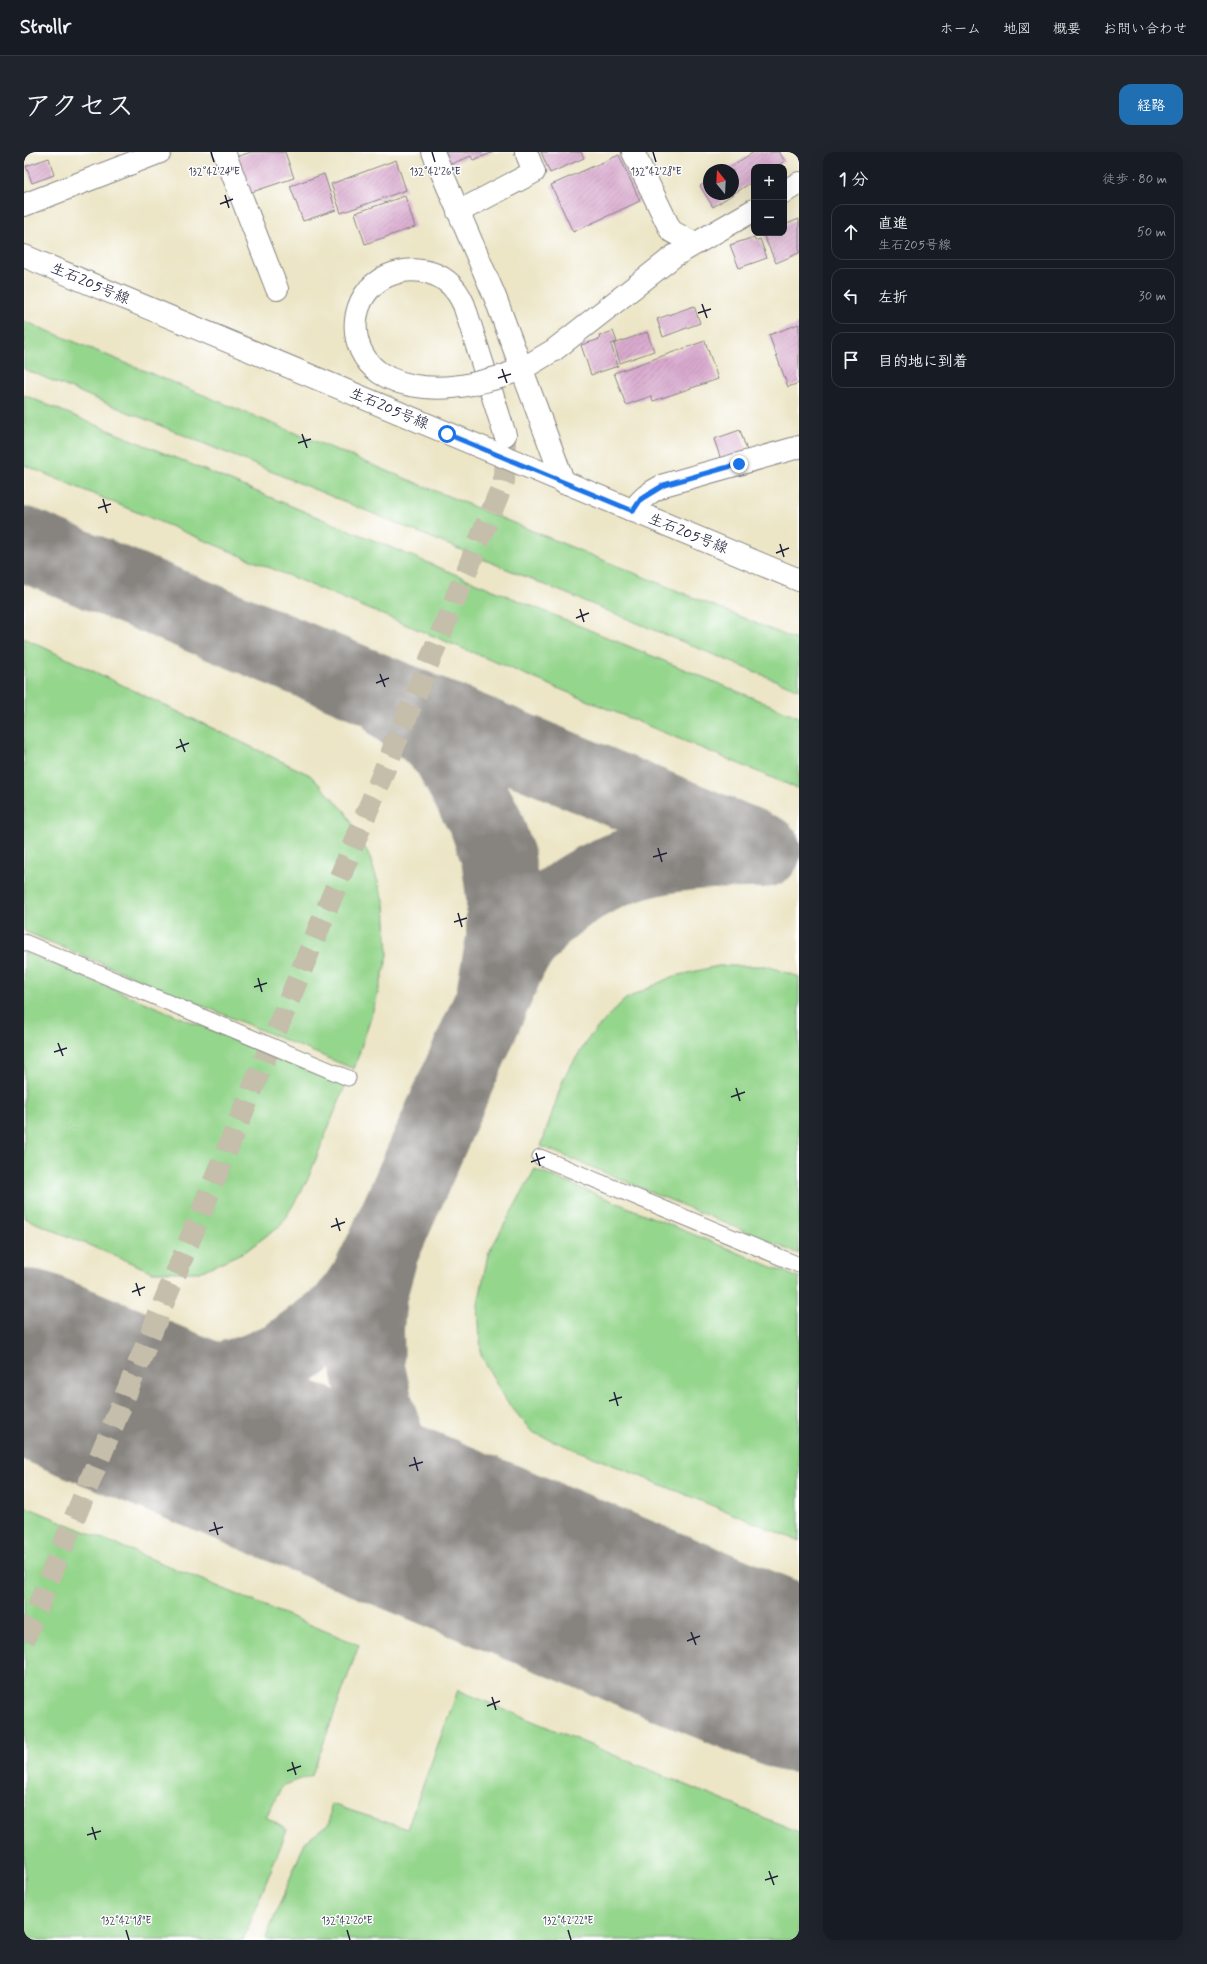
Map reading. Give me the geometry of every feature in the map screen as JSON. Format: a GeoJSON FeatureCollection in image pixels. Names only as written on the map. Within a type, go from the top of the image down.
{"type":"FeatureCollection","features":[{"type":"Feature","properties":{"kind":"street"},"geometry":{"type":"LineString","coordinates":[[24,205],[160,152]]}},
{"type":"Feature","properties":{"kind":"street"},"geometry":{"type":"LineString","coordinates":[[224,152],[277,289]]}},
{"type":"Feature","properties":{"kind":"street"},"geometry":{"type":"LineString","coordinates":[[433,152],[495,297],[513,372],[564,483]]}},
{"type":"Feature","properties":{"kind":"street"},"geometry":{"type":"LineString","coordinates":[[458,212],[534,172],[526,152]]}},
{"type":"Feature","properties":{"kind":"street"},"geometry":{"type":"LineString","coordinates":[[634,152],[671,231],[695,244]]}},
{"type":"Feature","properties":{"kind":"street"},"geometry":{"type":"LineString","coordinates":[[787,190],[799,183]]}},
{"type":"Feature","properties":{"kind":"street"},"geometry":{"type":"LineString","coordinates":[[505,435],[464,305],[459,293],[452,284],[430,272],[405,270],[382,278],[371,286],[362,298],[356,311],[355,326],[364,356],[371,365],[380,372],[403,383],[443,387],[472,384],[513,372],[554,350],[674,256],[751,212]]}},
{"type":"Feature","properties":{"kind":"street","name":"生石205号線"},"geometry":{"type":"LineString","coordinates":[[24,256],[799,580]]}},
{"type":"Feature","properties":{"kind":"street"},"geometry":{"type":"LineString","coordinates":[[633,511],[641,499],[664,485],[799,447]]}},
{"type":"Feature","properties":{"kind":"lane"},"geometry":{"type":"LineString","coordinates":[[24,942],[348,1078]]}},
{"type":"Feature","properties":{"kind":"lane"},"geometry":{"type":"LineString","coordinates":[[540,1157],[799,1265]]}},
{"type":"Feature","properties":{"kind":"green space"},"geometry":{"type":"Polygon","coordinates":[[[24,321],[799,641],[799,690],[24,369],[24,321]]]}},
{"type":"Feature","properties":{"kind":"green space"},"geometry":{"type":"Polygon","coordinates":[[[24,395],[799,717],[799,789],[24,465],[24,395]]]}},
{"type":"Feature","properties":{"kind":"green space"},"geometry":{"type":"Polygon","coordinates":[[[24,638],[310,775],[345,811],[369,855],[385,904],[388,955],[375,1004],[354,1069],[24,931],[24,638]]]}},
{"type":"Feature","properties":{"kind":"green space"},"geometry":{"type":"Polygon","coordinates":[[[24,952],[345,1086],[307,1181],[282,1224],[246,1251],[200,1272],[153,1272],[24,1218],[24,952]]]}},
{"type":"Feature","properties":{"kind":"green space"},"geometry":{"type":"Polygon","coordinates":[[[718,966],[767,966],[799,977],[799,1254],[541,1146],[564,1077],[590,1036],[624,1000],[671,977],[718,966]]]}},
{"type":"Feature","properties":{"kind":"green space"},"geometry":{"type":"Polygon","coordinates":[[[535,1169],[799,1278],[799,1541],[532,1432],[504,1398],[481,1355],[478,1305],[488,1254],[535,1169]]]}},
{"type":"Feature","properties":{"kind":"green space"},"geometry":{"type":"Polygon","coordinates":[[[24,1506],[359,1645],[312,1775],[282,1786],[266,1817],[287,1830],[243,1940],[24,1940],[24,1506]]]}},
{"type":"Feature","properties":{"kind":"green space"},"geometry":{"type":"Polygon","coordinates":[[[458,1690],[799,1832],[799,1940],[265,1940],[305,1842],[329,1824],[331,1804],[407,1829],[458,1690]]]}},
{"type":"Feature","properties":{"kind":"building"},"geometry":{"type":"Polygon","coordinates":[[[251,152],[285,152],[294,178],[246,194],[233,158],[251,152]]]}},
{"type":"Feature","properties":{"kind":"building"},"geometry":{"type":"Polygon","coordinates":[[[441,152],[494,152],[473,160],[471,156],[446,166],[441,152]]]}},
{"type":"Feature","properties":{"kind":"building"},"geometry":{"type":"Polygon","coordinates":[[[541,152],[581,152],[584,158],[550,173],[541,152]]]}},
{"type":"Feature","properties":{"kind":"building"},"geometry":{"type":"Polygon","coordinates":[[[754,152],[779,152],[785,161],[780,164],[751,164],[751,183],[739,190],[739,164],[735,164],[754,152]]]}},
{"type":"Feature","properties":{"kind":"building"},"geometry":{"type":"Polygon","coordinates":[[[619,155],[640,201],[573,232],[551,185],[619,155]]]}},
{"type":"Feature","properties":{"kind":"building"},"geometry":{"type":"Polygon","coordinates":[[[49,158],[54,175],[32,183],[26,166],[49,158]]]}},
{"type":"Feature","properties":{"kind":"building"},"geometry":{"type":"Polygon","coordinates":[[[396,160],[406,190],[341,213],[331,184],[396,160]]]}},
{"type":"Feature","properties":{"kind":"building"},"geometry":{"type":"Polygon","coordinates":[[[324,174],[336,210],[303,221],[290,186],[324,174]]]}},
{"type":"Feature","properties":{"kind":"building"},"geometry":{"type":"Polygon","coordinates":[[[703,184],[703,191],[700,186],[703,184]]]}},
{"type":"Feature","properties":{"kind":"building"},"geometry":{"type":"Polygon","coordinates":[[[405,196],[415,227],[365,244],[355,213],[405,196]]]}},
{"type":"Feature","properties":{"kind":"building"},"geometry":{"type":"Polygon","coordinates":[[[709,200],[724,200],[713,207],[709,200]]]}},
{"type":"Feature","properties":{"kind":"building"},"geometry":{"type":"Polygon","coordinates":[[[799,219],[799,253],[776,263],[764,236],[787,236],[787,224],[799,219]]]}},
{"type":"Feature","properties":{"kind":"building"},"geometry":{"type":"Polygon","coordinates":[[[754,237],[755,241],[760,239],[767,258],[739,268],[730,245],[754,237]]]}},
{"type":"Feature","properties":{"kind":"building"},"geometry":{"type":"Polygon","coordinates":[[[694,306],[700,323],[663,337],[657,319],[694,306]]]}},
{"type":"Feature","properties":{"kind":"building"},"geometry":{"type":"Polygon","coordinates":[[[799,324],[799,383],[788,387],[769,335],[799,324]]]}},
{"type":"Feature","properties":{"kind":"building"},"geometry":{"type":"Polygon","coordinates":[[[613,331],[617,342],[611,344],[618,366],[591,375],[581,345],[600,339],[599,336],[613,331]]]}},
{"type":"Feature","properties":{"kind":"building"},"geometry":{"type":"Polygon","coordinates":[[[647,332],[654,351],[620,363],[614,344],[647,332]]]}},
{"type":"Feature","properties":{"kind":"building"},"geometry":{"type":"Polygon","coordinates":[[[705,341],[718,379],[653,401],[651,396],[626,405],[614,373],[705,341]]]}},
{"type":"Feature","properties":{"kind":"building"},"geometry":{"type":"Polygon","coordinates":[[[740,430],[747,451],[721,460],[714,439],[740,430]]]}},
{"type":"Feature","properties":{"kind":"taxiway"},"geometry":{"type":"LineString","coordinates":[[24,544],[750,845]]}},
{"type":"Feature","properties":{"kind":"taxiway"},"geometry":{"type":"LineString","coordinates":[[396,708],[425,729],[448,752],[486,823],[498,857],[503,896],[503,940],[494,989]]}},
{"type":"Feature","properties":{"kind":"taxiway"},"geometry":{"type":"LineString","coordinates":[[105,1395],[165,1392],[252,1371],[285,1357],[344,1313],[366,1282],[383,1248],[512,955],[534,926],[561,901],[585,885],[609,873],[633,864],[683,854],[764,851]]}},
{"type":"Feature","properties":{"kind":"taxiway"},"geometry":{"type":"LineString","coordinates":[[380,1258],[370,1294],[367,1329],[368,1368],[376,1405],[390,1447],[412,1483],[469,1546]]}},
{"type":"Feature","properties":{"kind":"runway"},"geometry":{"type":"LineString","coordinates":[[24,1361],[799,1681]]}},
{"type":"Feature","properties":{"kind":"tunnel"},"geometry":{"type":"LineString","coordinates":[[24,1640],[504,481],[505,438]]}},
{"type":"Feature","properties":{"kind":"route"},"geometry":{"type":"LineString","coordinates":[[447,434],[633,511],[641,499],[648,493],[664,485],[739,464]]}}]}
